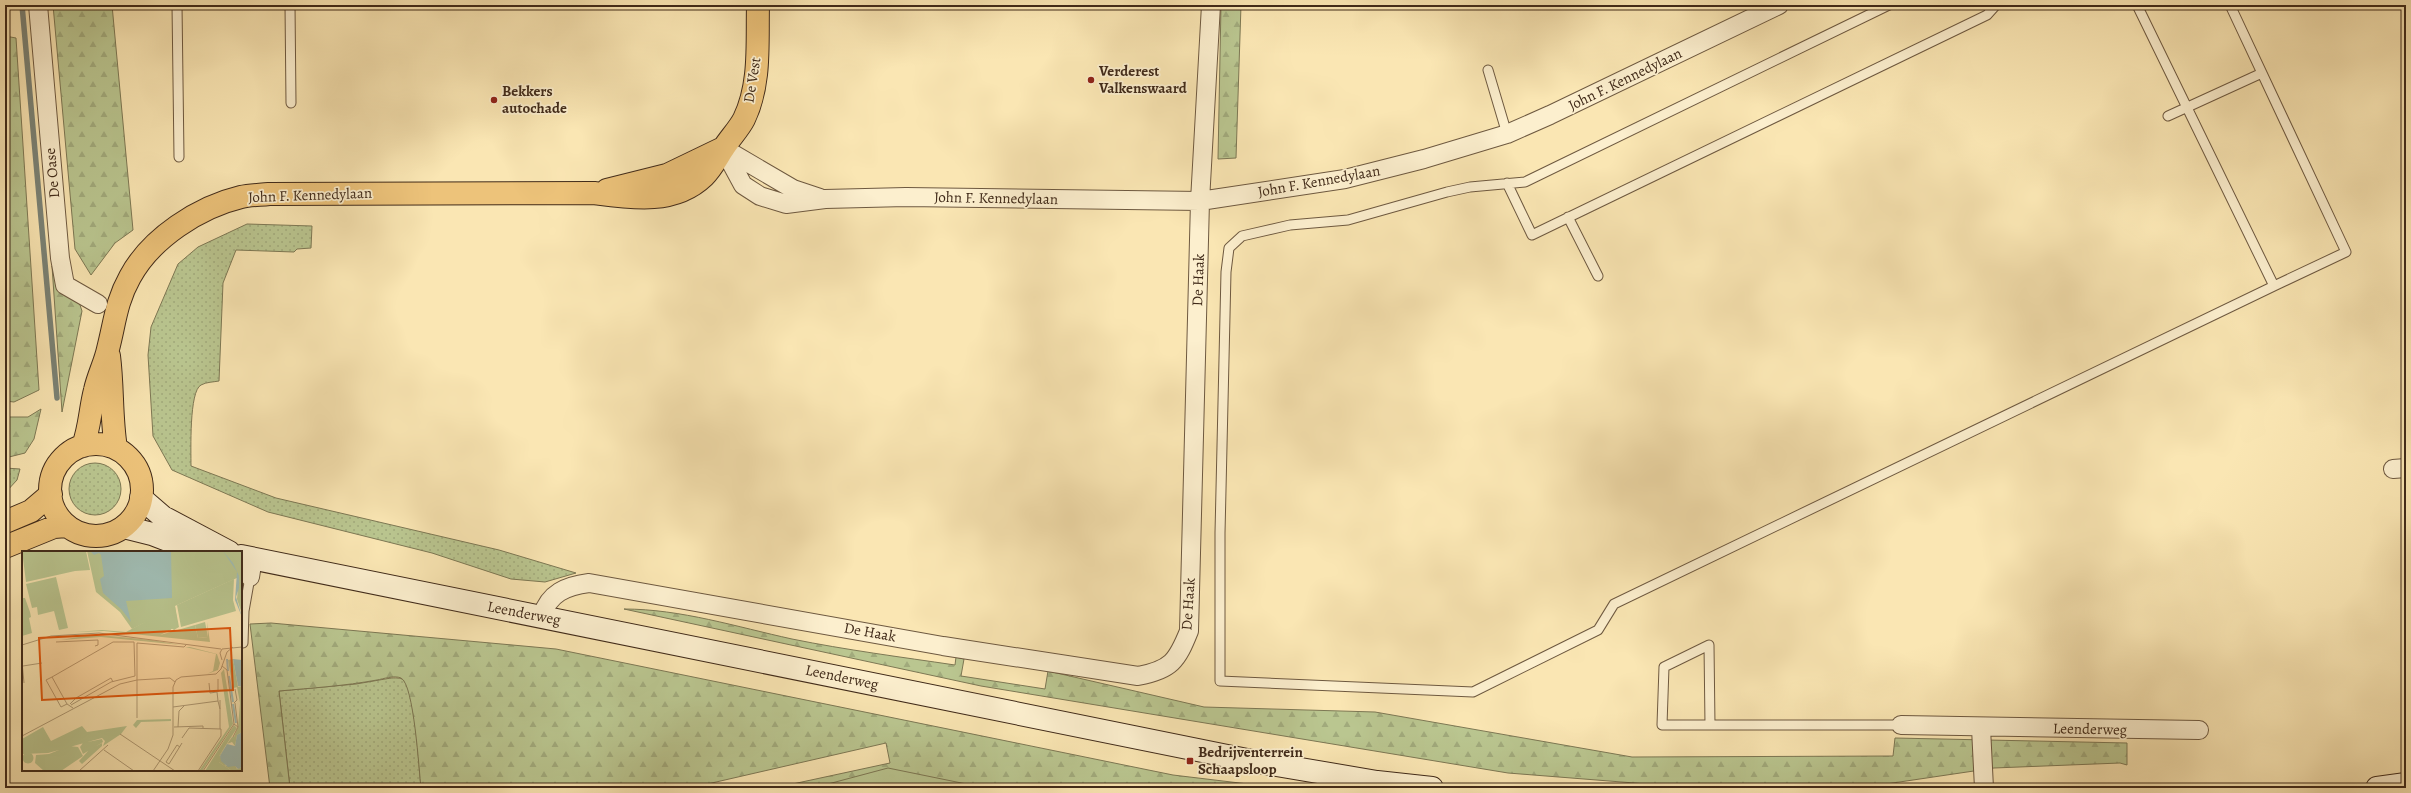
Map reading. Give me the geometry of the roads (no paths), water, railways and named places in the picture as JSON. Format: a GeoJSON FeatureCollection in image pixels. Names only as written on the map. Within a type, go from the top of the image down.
{"type":"FeatureCollection","features":[{"type":"Feature","properties":{"kind":"main road","name":"De Vest"},"geometry":{"type":"LineString","coordinates":[[723,148],[743,121],[753,93],[756,79],[758,5]]}},
{"type":"Feature","properties":{"kind":"main road","name":"John F. Kennedylaan"},"geometry":{"type":"LineString","coordinates":[[116,448],[112,420],[113,391],[108,349],[106,307],[144,257],[168,233],[201,213],[242,197],[303,193],[594,193],[648,199],[674,192],[694,184],[703,177],[723,148]]}},
{"type":"Feature","properties":{"kind":"main road","name":"John F. Kennedylaan"},"geometry":{"type":"LineString","coordinates":[[83,446],[91,418],[95,390],[108,349]]}},
{"type":"Feature","properties":{"kind":"main road"},"geometry":{"type":"LineString","coordinates":[[5,547],[54,528],[67,526],[98,537],[113,534],[124,527],[135,516],[141,498],[139,471],[131,459],[116,448],[100,444],[83,446],[67,453],[58,463],[52,476],[51,494],[59,516],[67,526]]}},
{"type":"Feature","properties":{"kind":"main road"},"geometry":{"type":"LineString","coordinates":[[5,522],[31,511],[51,494]]}},
{"type":"Feature","properties":{"kind":"street","name":"De Oase"},"geometry":{"type":"LineString","coordinates":[[38,5],[60,258],[66,285],[106,307]]}},
{"type":"Feature","properties":{"kind":"street","name":"De Haak"},"geometry":{"type":"LineString","coordinates":[[542,616],[548,600],[559,591],[574,585],[589,583],[943,646],[1138,676],[1153,673],[1166,667],[1178,657],[1189,632],[1200,201],[1210,5]]}},
{"type":"Feature","properties":{"kind":"street","name":"John F. Kennedylaan"},"geometry":{"type":"LineString","coordinates":[[723,148],[743,185],[760,196],[786,204],[824,199],[997,197],[1200,201],[1345,179],[1424,159],[1507,134],[1780,5]]}},
{"type":"Feature","properties":{"kind":"street","name":"John F. Kennedylaan"},"geometry":{"type":"LineString","coordinates":[[723,148],[793,189],[824,199]]}},
{"type":"Feature","properties":{"kind":"street"},"geometry":{"type":"LineString","coordinates":[[141,498],[163,517],[227,551]]}},
{"type":"Feature","properties":{"kind":"street"},"geometry":{"type":"LineString","coordinates":[[124,527],[152,534],[178,544],[214,551]]}},
{"type":"Feature","properties":{"kind":"street","name":"Leenderweg"},"geometry":{"type":"LineString","coordinates":[[248,564],[542,616],[1247,760],[1377,782],[1432,788]]}},
{"type":"Feature","properties":{"kind":"street","name":"Leenderweg"},"geometry":{"type":"LineString","coordinates":[[1901,725],[1981,728],[2199,730]]}},
{"type":"Feature","properties":{"kind":"street"},"geometry":{"type":"LineString","coordinates":[[1981,728],[1984,788]]}},
{"type":"Feature","properties":{"kind":"street"},"geometry":{"type":"LineString","coordinates":[[2377,788],[2406,784]]}},
{"type":"Feature","properties":{"kind":"lane"},"geometry":{"type":"LineString","coordinates":[[177,5],[180,157]]}},
{"type":"Feature","properties":{"kind":"lane"},"geometry":{"type":"LineString","coordinates":[[290,5],[291,103]]}},
{"type":"Feature","properties":{"kind":"lane"},"geometry":{"type":"LineString","coordinates":[[1889,5],[1525,182],[1447,192],[1348,220],[1283,227],[1242,236],[1229,248],[1226,272],[1220,532],[1220,681],[1474,692],[1598,630],[1614,604],[2346,252],[2230,5]]}},
{"type":"Feature","properties":{"kind":"lane"},"geometry":{"type":"LineString","coordinates":[[1507,184],[1532,235],[1987,15],[1996,5]]}},
{"type":"Feature","properties":{"kind":"lane"},"geometry":{"type":"LineString","coordinates":[[2137,5],[2274,286]]}},
{"type":"Feature","properties":{"kind":"lane"},"geometry":{"type":"LineString","coordinates":[[1488,70],[1507,134]]}},
{"type":"Feature","properties":{"kind":"lane"},"geometry":{"type":"LineString","coordinates":[[2168,116],[2262,73]]}},
{"type":"Feature","properties":{"kind":"lane"},"geometry":{"type":"LineString","coordinates":[[1568,217],[1598,276]]}},
{"type":"Feature","properties":{"kind":"lane"},"geometry":{"type":"LineString","coordinates":[[243,643],[248,564]]}},
{"type":"Feature","properties":{"kind":"lane"},"geometry":{"type":"LineString","coordinates":[[1710,725],[1709,645],[1664,667],[1661,695],[1662,725],[1710,725],[1901,725]]}},
{"type":"Feature","properties":{"kind":"waterway"},"geometry":{"type":"LineString","coordinates":[[22,5],[57,398]]}},
{"type":"Feature","properties":{"kind":"place","name":"Verderest Valkenswaard"},"geometry":{"type":"Point","coordinates":[1091,80]}},
{"type":"Feature","properties":{"kind":"place","name":"Bekkers autochade"},"geometry":{"type":"Point","coordinates":[494,100]}},
{"type":"Feature","properties":{"kind":"place","name":"Bedrijventerrein Schaapsloop"},"geometry":{"type":"Point","coordinates":[1190,761]}}]}
